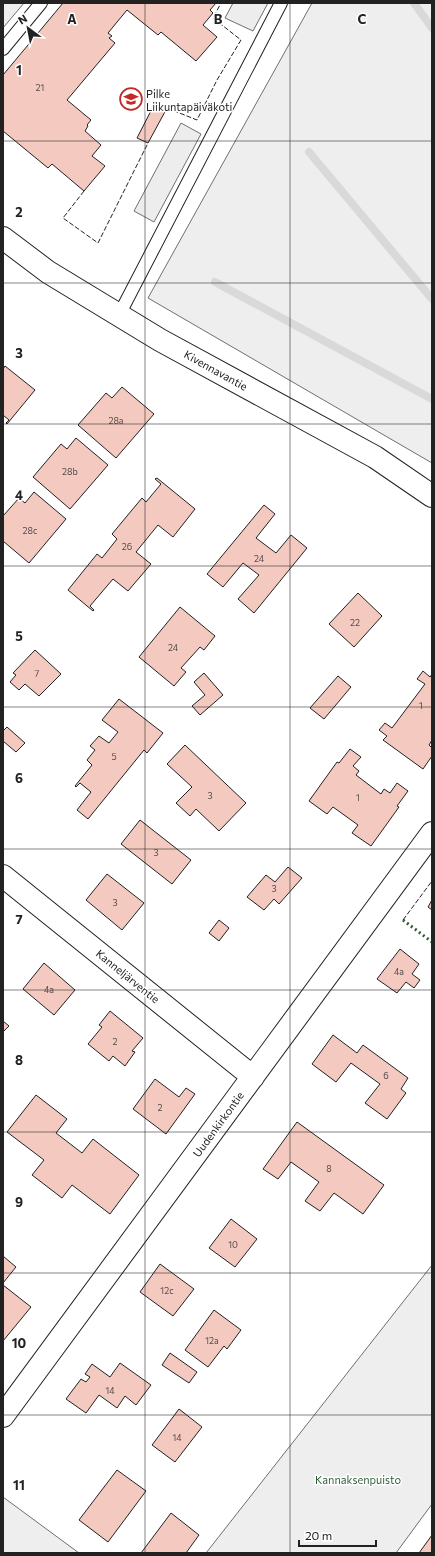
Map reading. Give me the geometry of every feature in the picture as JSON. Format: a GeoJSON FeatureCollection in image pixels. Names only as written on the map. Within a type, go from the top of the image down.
{"type":"FeatureCollection","features":[{"type":"Feature","properties":{"kind":"street","name":"Kivennavantie"},"geometry":{"type":"LineString","coordinates":[[3,238],[48,272],[160,340],[374,457],[432,496]]}},
{"type":"Feature","properties":{"kind":"street","name":"Uudenkirkontie"},"geometry":{"type":"LineString","coordinates":[[3,1416],[432,833]]}},
{"type":"Feature","properties":{"kind":"street","name":"Kanneljärventie"},"geometry":{"type":"LineString","coordinates":[[3,876],[253,1077]]}},
{"type":"Feature","properties":{"kind":"lane"},"geometry":{"type":"LineString","coordinates":[[3,49],[41,3]]}},
{"type":"Feature","properties":{"kind":"lane"},"geometry":{"type":"LineString","coordinates":[[119,315],[281,3]]}},
{"type":"Feature","properties":{"kind":"green space"},"geometry":{"type":"Polygon","coordinates":[[[312,3],[432,3],[432,463],[148,298],[312,3]]]}},
{"type":"Feature","properties":{"kind":"green space","name":"Kannaksenpuisto"},"geometry":{"type":"Polygon","coordinates":[[[432,1265],[432,1504],[396,1553],[206,1553],[432,1265]]]}},
{"type":"Feature","properties":{"kind":"green space"},"geometry":{"type":"Polygon","coordinates":[[[3,1497],[79,1553],[3,1553],[3,1497]]]}},
{"type":"Feature","properties":{"kind":"shaded area"},"geometry":{"type":"Polygon","coordinates":[[[3,3],[24,3],[3,28],[3,3]]]}},
{"type":"Feature","properties":{"kind":"shaded area"},"geometry":{"type":"Polygon","coordinates":[[[233,3],[268,3],[253,31],[225,18],[233,3]]]}},
{"type":"Feature","properties":{"kind":"shaded area"},"geometry":{"type":"Polygon","coordinates":[[[181,123],[201,134],[154,222],[134,211],[181,123]]]}},
{"type":"Feature","properties":{"kind":"building"},"geometry":{"type":"Polygon","coordinates":[[[63,3],[216,3],[210,10],[213,13],[203,25],[217,37],[196,61],[161,32],[158,35],[127,10],[108,33],[112,36],[109,38],[115,43],[67,100],[91,120],[85,131],[101,145],[92,156],[105,166],[84,191],[52,164],[48,168],[3,131],[3,75],[63,3]]]}},
{"type":"Feature","properties":{"kind":"building"},"geometry":{"type":"Polygon","coordinates":[[[155,103],[167,108],[148,143],[137,138],[155,103]]]}},
{"type":"Feature","properties":{"kind":"building"},"geometry":{"type":"Polygon","coordinates":[[[5,366],[35,390],[7,424],[6,423],[9,420],[3,415],[3,369],[5,366]]]}},
{"type":"Feature","properties":{"kind":"building"},"geometry":{"type":"Polygon","coordinates":[[[122,387],[154,414],[116,458],[78,425],[106,393],[112,398],[122,387]]]}},
{"type":"Feature","properties":{"kind":"building"},"geometry":{"type":"Polygon","coordinates":[[[76,438],[108,465],[70,509],[33,477],[61,444],[67,449],[76,438]]]}},
{"type":"Feature","properties":{"kind":"building"},"geometry":{"type":"Polygon","coordinates":[[[157,478],[195,509],[173,537],[158,525],[136,552],[151,564],[128,591],[113,579],[90,606],[94,610],[93,611],[68,590],[97,554],[102,558],[117,539],[112,534],[142,498],[146,502],[161,484],[155,479],[157,478]]]}},
{"type":"Feature","properties":{"kind":"building"},"geometry":{"type":"Polygon","coordinates":[[[34,492],[66,519],[29,563],[3,541],[3,516],[19,498],[25,503],[34,492]]]}},
{"type":"Feature","properties":{"kind":"building"},"geometry":{"type":"Polygon","coordinates":[[[264,505],[275,514],[256,538],[276,553],[291,535],[307,548],[254,613],[238,599],[259,575],[243,563],[223,587],[207,574],[264,505]]]}},
{"type":"Feature","properties":{"kind":"building"},"geometry":{"type":"Polygon","coordinates":[[[358,593],[382,616],[354,647],[329,624],[358,593]]]}},
{"type":"Feature","properties":{"kind":"building"},"geometry":{"type":"Polygon","coordinates":[[[180,607],[215,636],[204,650],[200,647],[181,668],[186,672],[174,686],[139,657],[180,607]]]}},
{"type":"Feature","properties":{"kind":"building"},"geometry":{"type":"Polygon","coordinates":[[[35,650],[61,674],[39,696],[25,684],[19,690],[10,682],[16,675],[13,673],[35,650]]]}},
{"type":"Feature","properties":{"kind":"building"},"geometry":{"type":"Polygon","coordinates":[[[423,671],[430,677],[432,674],[432,740],[429,745],[432,748],[432,756],[423,769],[383,740],[387,736],[379,730],[385,723],[392,728],[425,684],[417,679],[423,671]]]}},
{"type":"Feature","properties":{"kind":"building"},"geometry":{"type":"Polygon","coordinates":[[[204,673],[223,695],[200,715],[192,706],[205,695],[194,682],[204,673]]]}},
{"type":"Feature","properties":{"kind":"building"},"geometry":{"type":"Polygon","coordinates":[[[338,676],[351,687],[324,719],[310,708],[338,676]]]}},
{"type":"Feature","properties":{"kind":"building"},"geometry":{"type":"Polygon","coordinates":[[[119,699],[163,733],[147,753],[144,750],[88,819],[77,810],[91,792],[80,783],[76,787],[75,786],[92,765],[87,760],[95,750],[90,746],[99,736],[109,743],[118,732],[102,720],[119,699]]]}},
{"type":"Feature","properties":{"kind":"building"},"geometry":{"type":"Polygon","coordinates":[[[7,727],[25,743],[16,752],[3,741],[3,731],[7,727]]]}},
{"type":"Feature","properties":{"kind":"building"},"geometry":{"type":"Polygon","coordinates":[[[185,745],[246,803],[219,831],[196,809],[190,816],[176,803],[192,787],[167,764],[185,745]]]}},
{"type":"Feature","properties":{"kind":"building"},"geometry":{"type":"Polygon","coordinates":[[[350,749],[361,757],[353,766],[359,771],[356,775],[381,794],[384,789],[390,793],[397,783],[408,791],[397,806],[399,807],[371,846],[352,833],[358,825],[333,807],[327,814],[309,801],[337,762],[339,763],[350,749]]]}},
{"type":"Feature","properties":{"kind":"building"},"geometry":{"type":"Polygon","coordinates":[[[140,820],[191,860],[172,884],[121,844],[140,820]]]}},
{"type":"Feature","properties":{"kind":"building"},"geometry":{"type":"Polygon","coordinates":[[[288,867],[302,878],[279,904],[274,899],[264,910],[247,897],[266,875],[275,882],[288,867]]]}},
{"type":"Feature","properties":{"kind":"building"},"geometry":{"type":"Polygon","coordinates":[[[107,874],[144,903],[122,930],[86,900],[107,874]]]}},
{"type":"Feature","properties":{"kind":"building"},"geometry":{"type":"Polygon","coordinates":[[[432,900],[432,910],[428,907],[432,900]]]}},
{"type":"Feature","properties":{"kind":"building"},"geometry":{"type":"Polygon","coordinates":[[[219,920],[229,928],[219,941],[209,933],[219,920]]]}},
{"type":"Feature","properties":{"kind":"building"},"geometry":{"type":"Polygon","coordinates":[[[400,949],[419,964],[412,974],[420,980],[414,988],[406,982],[397,993],[377,979],[400,949]]]}},
{"type":"Feature","properties":{"kind":"building"},"geometry":{"type":"Polygon","coordinates":[[[44,963],[75,990],[54,1015],[23,989],[44,963]]]}},
{"type":"Feature","properties":{"kind":"building"},"geometry":{"type":"Polygon","coordinates":[[[110,1011],[143,1038],[132,1051],[135,1052],[125,1066],[113,1056],[109,1061],[88,1044],[102,1027],[99,1025],[110,1011]]]}},
{"type":"Feature","properties":{"kind":"building"},"geometry":{"type":"Polygon","coordinates":[[[3,1021],[9,1026],[3,1032],[3,1021]]]}},
{"type":"Feature","properties":{"kind":"building"},"geometry":{"type":"Polygon","coordinates":[[[333,1035],[357,1053],[363,1045],[408,1078],[401,1089],[406,1093],[387,1119],[365,1103],[380,1084],[351,1063],[336,1082],[312,1064],[333,1035]]]}},
{"type":"Feature","properties":{"kind":"building"},"geometry":{"type":"Polygon","coordinates":[[[155,1079],[179,1097],[186,1088],[195,1094],[166,1134],[133,1109],[155,1079]]]}},
{"type":"Feature","properties":{"kind":"building"},"geometry":{"type":"Polygon","coordinates":[[[36,1095],[67,1119],[56,1133],[82,1153],[93,1139],[139,1175],[110,1214],[72,1185],[62,1198],[32,1175],[44,1160],[7,1132],[36,1095]]]}},
{"type":"Feature","properties":{"kind":"building"},"geometry":{"type":"Polygon","coordinates":[[[297,1122],[384,1185],[363,1214],[334,1193],[320,1211],[305,1201],[319,1182],[291,1162],[278,1179],[263,1169],[297,1122]]]}},
{"type":"Feature","properties":{"kind":"building"},"geometry":{"type":"Polygon","coordinates":[[[231,1219],[257,1239],[235,1267],[209,1248],[231,1219]]]}},
{"type":"Feature","properties":{"kind":"building"},"geometry":{"type":"Polygon","coordinates":[[[3,1256],[16,1267],[3,1283],[3,1256]]]}},
{"type":"Feature","properties":{"kind":"building"},"geometry":{"type":"Polygon","coordinates":[[[160,1264],[194,1289],[173,1316],[140,1292],[160,1264]]]}},
{"type":"Feature","properties":{"kind":"building"},"geometry":{"type":"Polygon","coordinates":[[[3,1285],[31,1307],[3,1341],[3,1285]]]}},
{"type":"Feature","properties":{"kind":"building"},"geometry":{"type":"Polygon","coordinates":[[[214,1310],[241,1330],[227,1349],[224,1346],[208,1367],[185,1350],[214,1310]]]}},
{"type":"Feature","properties":{"kind":"building"},"geometry":{"type":"Polygon","coordinates":[[[170,1353],[197,1372],[189,1383],[162,1365],[170,1353]]]}},
{"type":"Feature","properties":{"kind":"building"},"geometry":{"type":"Polygon","coordinates":[[[120,1363],[151,1385],[136,1405],[125,1396],[117,1408],[99,1395],[86,1413],[66,1399],[81,1379],[86,1382],[90,1377],[85,1374],[92,1364],[110,1377],[120,1363]]]}},
{"type":"Feature","properties":{"kind":"building"},"geometry":{"type":"Polygon","coordinates":[[[179,1409],[202,1427],[175,1462],[152,1445],[179,1409]]]}},
{"type":"Feature","properties":{"kind":"building"},"geometry":{"type":"Polygon","coordinates":[[[117,1470],[146,1491],[108,1542],[79,1520],[117,1470]]]}},
{"type":"Feature","properties":{"kind":"building"},"geometry":{"type":"Polygon","coordinates":[[[171,1513],[199,1535],[186,1553],[141,1553],[171,1513]]]}},
{"type":"Feature","properties":{"kind":"building"},"geometry":{"type":"Polygon","coordinates":[[[432,1535],[432,1553],[419,1553],[432,1535]]]}},
{"type":"Feature","properties":{"kind":"waterway"},"geometry":{"type":"LineString","coordinates":[[414,3],[432,28]]}},
{"type":"Feature","properties":{"kind":"waterway"},"geometry":{"type":"LineString","coordinates":[[309,152],[432,299]]}},
{"type":"Feature","properties":{"kind":"waterway"},"geometry":{"type":"LineString","coordinates":[[215,282],[432,399]]}},
{"type":"Feature","properties":{"kind":"hedge"},"geometry":{"type":"LineString","coordinates":[[403,920],[432,942]]}},
{"type":"Feature","properties":{"kind":"fence"},"geometry":{"type":"LineString","coordinates":[[167,108],[197,120],[217,80],[241,40],[213,18],[221,3]]}},
{"type":"Feature","properties":{"kind":"fence"},"geometry":{"type":"LineString","coordinates":[[84,191],[63,218],[98,243],[148,143]]}},
{"type":"Feature","properties":{"kind":"fence"},"geometry":{"type":"LineString","coordinates":[[403,920],[432,881]]}},
{"type":"Feature","properties":{"kind":"place","name":"Pilke Liikuntapäiväkoti"},"geometry":{"type":"Point","coordinates":[131,99]}}]}
